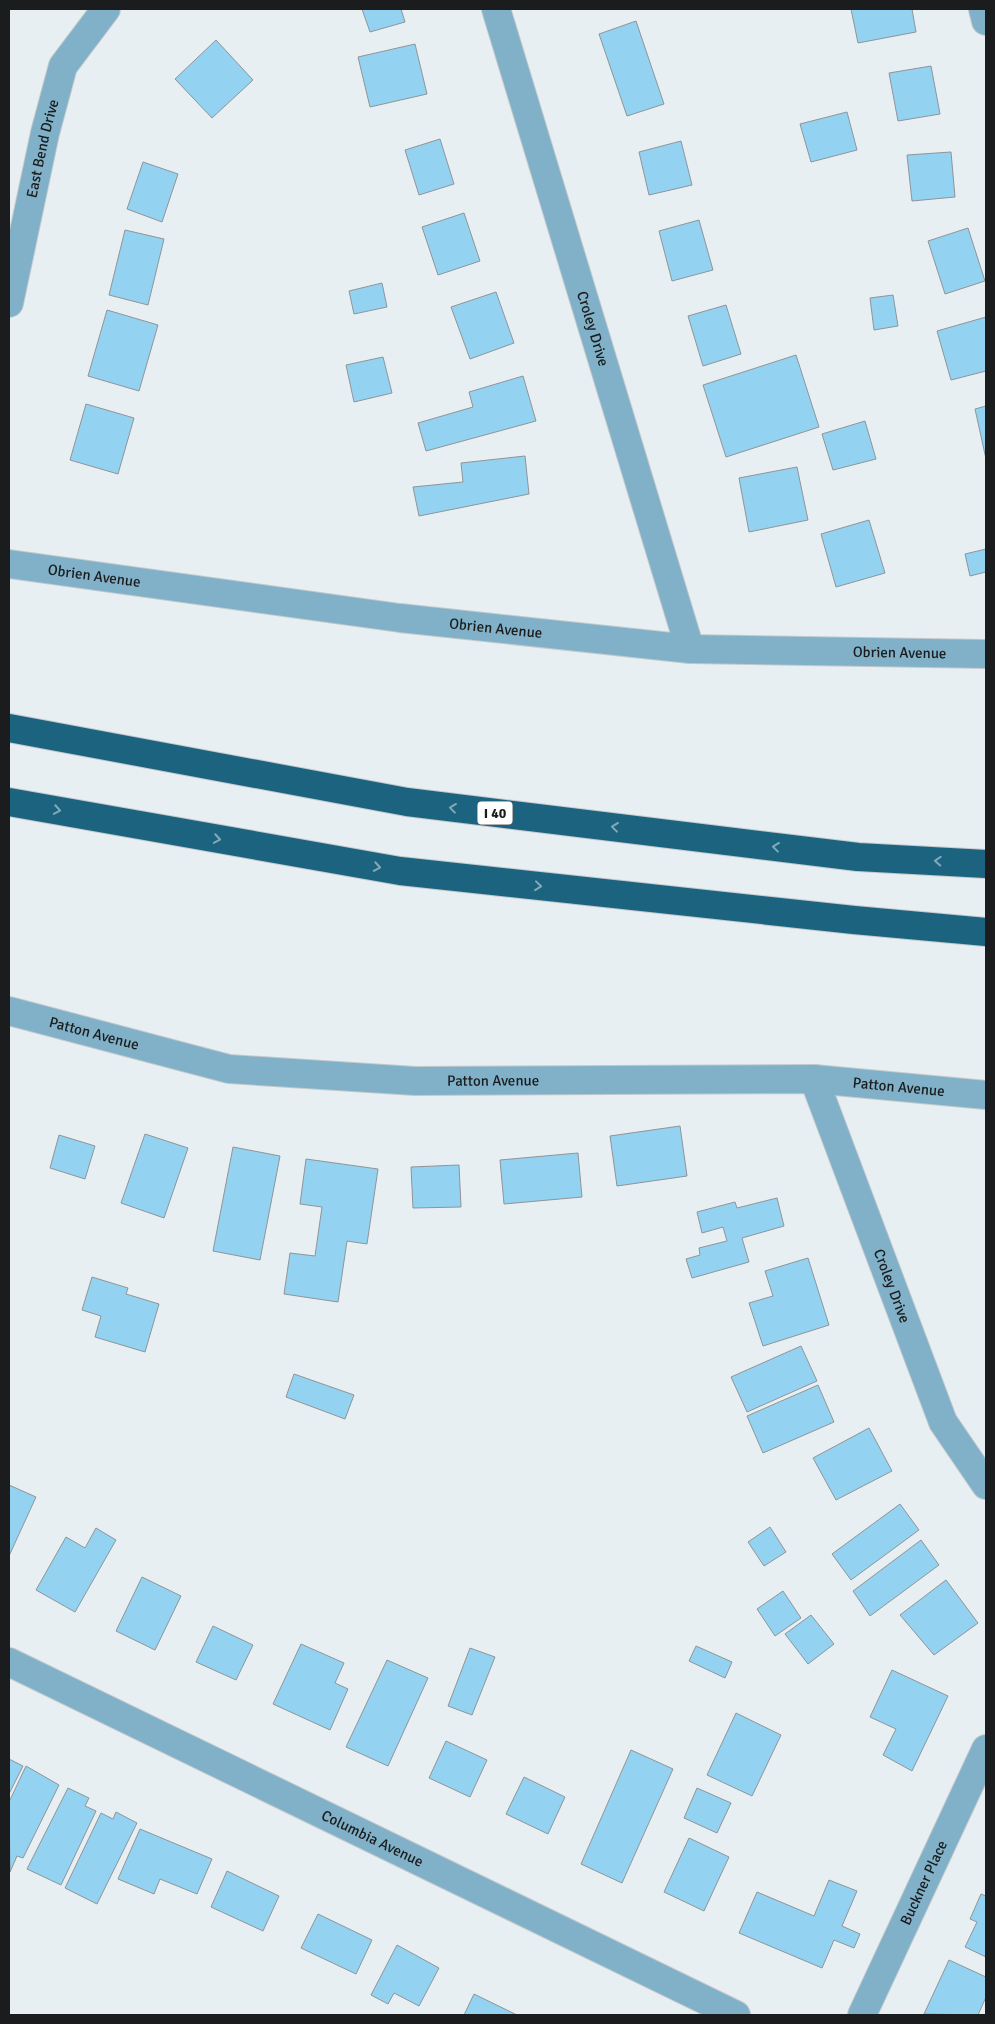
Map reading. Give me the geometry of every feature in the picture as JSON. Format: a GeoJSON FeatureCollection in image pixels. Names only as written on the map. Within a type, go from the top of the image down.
{"type":"FeatureCollection","features":[{"type":"Feature","properties":{"kind":"highway","name":"I 40"},"geometry":{"type":"LineString","coordinates":[[9,728],[408,802],[858,857],[986,864]]}},
{"type":"Feature","properties":{"kind":"highway"},"geometry":{"type":"LineString","coordinates":[[9,802],[400,871],[854,920],[986,932]]}},
{"type":"Feature","properties":{"kind":"street","name":"East Bend Drive"},"geometry":{"type":"LineString","coordinates":[[9,303],[44,133],[63,66],[106,9]]}},
{"type":"Feature","properties":{"kind":"street","name":"Croley Drive"},"geometry":{"type":"LineString","coordinates":[[496,9],[690,649]]}},
{"type":"Feature","properties":{"kind":"street"},"geometry":{"type":"LineString","coordinates":[[982,9],[986,21]]}},
{"type":"Feature","properties":{"kind":"street","name":"Obrien Avenue"},"geometry":{"type":"LineString","coordinates":[[9,564],[400,618],[690,649],[986,654]]}},
{"type":"Feature","properties":{"kind":"street","name":"Patton Avenue"},"geometry":{"type":"LineString","coordinates":[[9,1011],[228,1069],[415,1081],[814,1079],[986,1094]]}},
{"type":"Feature","properties":{"kind":"street","name":"Croley Drive"},"geometry":{"type":"LineString","coordinates":[[814,1079],[943,1422],[986,1485]]}},
{"type":"Feature","properties":{"kind":"street","name":"Columbia Avenue"},"geometry":{"type":"LineString","coordinates":[[9,1662],[736,2015]]}},
{"type":"Feature","properties":{"kind":"street","name":"Buckner Place"},"geometry":{"type":"LineString","coordinates":[[862,2015],[986,1749]]}},
{"type":"Feature","properties":{"kind":"building"},"geometry":{"type":"Polygon","coordinates":[[[362,9],[401,9],[405,22],[370,32],[362,9]]]}},
{"type":"Feature","properties":{"kind":"building"},"geometry":{"type":"Polygon","coordinates":[[[851,9],[912,9],[916,32],[858,43],[851,9]]]}},
{"type":"Feature","properties":{"kind":"building"},"geometry":{"type":"Polygon","coordinates":[[[636,21],[664,104],[627,116],[599,34],[636,21]]]}},
{"type":"Feature","properties":{"kind":"building"},"geometry":{"type":"Polygon","coordinates":[[[216,40],[253,80],[212,118],[175,79],[216,40]]]}},
{"type":"Feature","properties":{"kind":"building"},"geometry":{"type":"Polygon","coordinates":[[[415,44],[427,94],[370,107],[358,57],[415,44]]]}},
{"type":"Feature","properties":{"kind":"building"},"geometry":{"type":"Polygon","coordinates":[[[931,66],[940,114],[898,121],[889,73],[931,66]]]}},
{"type":"Feature","properties":{"kind":"building"},"geometry":{"type":"Polygon","coordinates":[[[847,112],[857,150],[811,162],[800,124],[847,112]]]}},
{"type":"Feature","properties":{"kind":"building"},"geometry":{"type":"Polygon","coordinates":[[[440,139],[454,184],[419,195],[405,150],[440,139]]]}},
{"type":"Feature","properties":{"kind":"building"},"geometry":{"type":"Polygon","coordinates":[[[681,141],[692,185],[649,195],[639,152],[681,141]]]}},
{"type":"Feature","properties":{"kind":"building"},"geometry":{"type":"Polygon","coordinates":[[[951,152],[955,197],[912,201],[907,155],[951,152]]]}},
{"type":"Feature","properties":{"kind":"building"},"geometry":{"type":"Polygon","coordinates":[[[143,162],[178,174],[162,222],[127,209],[143,162]]]}},
{"type":"Feature","properties":{"kind":"building"},"geometry":{"type":"Polygon","coordinates":[[[464,213],[480,261],[438,275],[422,227],[464,213]]]}},
{"type":"Feature","properties":{"kind":"building"},"geometry":{"type":"Polygon","coordinates":[[[699,220],[713,270],[672,281],[659,231],[699,220]]]}},
{"type":"Feature","properties":{"kind":"building"},"geometry":{"type":"Polygon","coordinates":[[[968,228],[985,281],[945,294],[928,241],[968,228]]]}},
{"type":"Feature","properties":{"kind":"building"},"geometry":{"type":"Polygon","coordinates":[[[125,230],[164,239],[148,305],[109,295],[125,230]]]}},
{"type":"Feature","properties":{"kind":"building"},"geometry":{"type":"Polygon","coordinates":[[[382,283],[387,307],[354,314],[349,291],[382,283]]]}},
{"type":"Feature","properties":{"kind":"building"},"geometry":{"type":"Polygon","coordinates":[[[496,292],[514,343],[470,359],[451,307],[496,292]]]}},
{"type":"Feature","properties":{"kind":"building"},"geometry":{"type":"Polygon","coordinates":[[[893,295],[898,326],[874,330],[870,298],[893,295]]]}},
{"type":"Feature","properties":{"kind":"building"},"geometry":{"type":"Polygon","coordinates":[[[726,305],[741,354],[703,366],[688,316],[726,305]]]}},
{"type":"Feature","properties":{"kind":"building"},"geometry":{"type":"Polygon","coordinates":[[[107,310],[158,325],[139,391],[88,376],[107,310]]]}},
{"type":"Feature","properties":{"kind":"building"},"geometry":{"type":"Polygon","coordinates":[[[986,317],[986,371],[951,380],[937,331],[986,317]]]}},
{"type":"Feature","properties":{"kind":"building"},"geometry":{"type":"Polygon","coordinates":[[[796,355],[819,427],[726,457],[703,385],[796,355]]]}},
{"type":"Feature","properties":{"kind":"building"},"geometry":{"type":"Polygon","coordinates":[[[383,357],[392,393],[354,402],[346,365],[383,357]]]}},
{"type":"Feature","properties":{"kind":"building"},"geometry":{"type":"Polygon","coordinates":[[[523,376],[536,421],[426,451],[418,423],[473,407],[469,392],[523,376]]]}},
{"type":"Feature","properties":{"kind":"building"},"geometry":{"type":"Polygon","coordinates":[[[86,404],[134,418],[118,474],[70,460],[86,404]]]}},
{"type":"Feature","properties":{"kind":"building"},"geometry":{"type":"Polygon","coordinates":[[[986,406],[986,459],[975,409],[986,406]]]}},
{"type":"Feature","properties":{"kind":"building"},"geometry":{"type":"Polygon","coordinates":[[[865,421],[876,459],[833,470],[822,434],[865,421]]]}},
{"type":"Feature","properties":{"kind":"building"},"geometry":{"type":"Polygon","coordinates":[[[525,456],[529,494],[419,516],[413,487],[463,482],[461,463],[525,456]]]}},
{"type":"Feature","properties":{"kind":"building"},"geometry":{"type":"Polygon","coordinates":[[[797,467],[808,520],[749,532],[739,478],[797,467]]]}},
{"type":"Feature","properties":{"kind":"building"},"geometry":{"type":"Polygon","coordinates":[[[869,520],[885,573],[836,587],[821,534],[869,520]]]}},
{"type":"Feature","properties":{"kind":"building"},"geometry":{"type":"Polygon","coordinates":[[[986,549],[986,572],[970,576],[965,554],[986,549]]]}},
{"type":"Feature","properties":{"kind":"building"},"geometry":{"type":"Polygon","coordinates":[[[680,1126],[687,1176],[617,1186],[610,1136],[680,1126]]]}},
{"type":"Feature","properties":{"kind":"building"},"geometry":{"type":"Polygon","coordinates":[[[145,1134],[188,1148],[164,1218],[121,1203],[145,1134]]]}},
{"type":"Feature","properties":{"kind":"building"},"geometry":{"type":"Polygon","coordinates":[[[59,1135],[95,1146],[85,1179],[50,1168],[59,1135]]]}},
{"type":"Feature","properties":{"kind":"building"},"geometry":{"type":"Polygon","coordinates":[[[233,1147],[280,1156],[260,1260],[213,1251],[233,1147]]]}},
{"type":"Feature","properties":{"kind":"building"},"geometry":{"type":"Polygon","coordinates":[[[578,1153],[582,1197],[504,1204],[500,1160],[578,1153]]]}},
{"type":"Feature","properties":{"kind":"building"},"geometry":{"type":"Polygon","coordinates":[[[306,1159],[378,1169],[367,1244],[347,1241],[338,1302],[284,1294],[290,1253],[315,1256],[322,1207],[300,1204],[306,1159]]]}},
{"type":"Feature","properties":{"kind":"building"},"geometry":{"type":"Polygon","coordinates":[[[459,1165],[461,1207],[413,1208],[411,1167],[459,1165]]]}},
{"type":"Feature","properties":{"kind":"building"},"geometry":{"type":"Polygon","coordinates":[[[777,1198],[784,1226],[742,1238],[749,1262],[692,1278],[686,1259],[700,1255],[699,1248],[727,1241],[723,1227],[702,1233],[697,1212],[735,1202],[737,1208],[777,1198]]]}},
{"type":"Feature","properties":{"kind":"building"},"geometry":{"type":"Polygon","coordinates":[[[808,1258],[829,1325],[763,1346],[749,1303],[773,1296],[765,1271],[808,1258]]]}},
{"type":"Feature","properties":{"kind":"building"},"geometry":{"type":"Polygon","coordinates":[[[92,1277],[128,1288],[126,1294],[159,1304],[145,1352],[95,1337],[101,1316],[82,1310],[92,1277]]]}},
{"type":"Feature","properties":{"kind":"building"},"geometry":{"type":"Polygon","coordinates":[[[801,1346],[817,1381],[747,1412],[731,1377],[801,1346]]]}},
{"type":"Feature","properties":{"kind":"building"},"geometry":{"type":"Polygon","coordinates":[[[294,1374],[354,1395],[345,1419],[286,1397],[294,1374]]]}},
{"type":"Feature","properties":{"kind":"building"},"geometry":{"type":"Polygon","coordinates":[[[818,1385],[834,1422],[763,1453],[747,1416],[818,1385]]]}},
{"type":"Feature","properties":{"kind":"building"},"geometry":{"type":"Polygon","coordinates":[[[869,1428],[892,1471],[836,1500],[813,1458],[869,1428]]]}},
{"type":"Feature","properties":{"kind":"building"},"geometry":{"type":"Polygon","coordinates":[[[9,1485],[36,1497],[9,1556],[9,1485]]]}},
{"type":"Feature","properties":{"kind":"building"},"geometry":{"type":"Polygon","coordinates":[[[900,1504],[919,1530],[851,1580],[832,1554],[900,1504]]]}},
{"type":"Feature","properties":{"kind":"building"},"geometry":{"type":"Polygon","coordinates":[[[770,1527],[786,1552],[764,1566],[748,1542],[770,1527]]]}},
{"type":"Feature","properties":{"kind":"building"},"geometry":{"type":"Polygon","coordinates":[[[96,1528],[116,1540],[75,1612],[36,1590],[66,1537],[85,1548],[96,1528]]]}},
{"type":"Feature","properties":{"kind":"building"},"geometry":{"type":"Polygon","coordinates":[[[921,1540],[939,1565],[870,1616],[853,1591],[921,1540]]]}},
{"type":"Feature","properties":{"kind":"building"},"geometry":{"type":"Polygon","coordinates":[[[142,1577],[181,1596],[155,1650],[116,1631],[142,1577]]]}},
{"type":"Feature","properties":{"kind":"building"},"geometry":{"type":"Polygon","coordinates":[[[946,1580],[978,1623],[934,1655],[900,1615],[946,1580]]]}},
{"type":"Feature","properties":{"kind":"building"},"geometry":{"type":"Polygon","coordinates":[[[783,1591],[801,1618],[775,1636],[757,1609],[783,1591]]]}},
{"type":"Feature","properties":{"kind":"building"},"geometry":{"type":"Polygon","coordinates":[[[811,1615],[834,1644],[808,1664],[785,1634],[811,1615]]]}},
{"type":"Feature","properties":{"kind":"building"},"geometry":{"type":"Polygon","coordinates":[[[213,1626],[253,1645],[236,1680],[196,1662],[213,1626]]]}},
{"type":"Feature","properties":{"kind":"building"},"geometry":{"type":"Polygon","coordinates":[[[301,1644],[344,1663],[335,1683],[348,1689],[330,1730],[273,1704],[301,1644]]]}},
{"type":"Feature","properties":{"kind":"building"},"geometry":{"type":"Polygon","coordinates":[[[696,1646],[732,1662],[725,1678],[689,1661],[696,1646]]]}},
{"type":"Feature","properties":{"kind":"building"},"geometry":{"type":"Polygon","coordinates":[[[470,1648],[495,1657],[472,1715],[448,1706],[470,1648]]]}},
{"type":"Feature","properties":{"kind":"building"},"geometry":{"type":"Polygon","coordinates":[[[387,1660],[428,1678],[388,1766],[346,1747],[387,1660]]]}},
{"type":"Feature","properties":{"kind":"building"},"geometry":{"type":"Polygon","coordinates":[[[892,1670],[948,1696],[912,1771],[883,1755],[896,1729],[870,1717],[892,1670]]]}},
{"type":"Feature","properties":{"kind":"building"},"geometry":{"type":"Polygon","coordinates":[[[736,1713],[781,1735],[752,1796],[707,1775],[736,1713]]]}},
{"type":"Feature","properties":{"kind":"building"},"geometry":{"type":"Polygon","coordinates":[[[446,1741],[487,1760],[470,1797],[429,1778],[446,1741]]]}},
{"type":"Feature","properties":{"kind":"building"},"geometry":{"type":"Polygon","coordinates":[[[631,1750],[673,1769],[622,1883],[581,1864],[631,1750]]]}},
{"type":"Feature","properties":{"kind":"building"},"geometry":{"type":"Polygon","coordinates":[[[9,1759],[23,1766],[9,1794],[9,1759]]]}},
{"type":"Feature","properties":{"kind":"building"},"geometry":{"type":"Polygon","coordinates":[[[26,1766],[59,1785],[23,1858],[17,1856],[10,1872],[9,1802],[26,1766]]]}},
{"type":"Feature","properties":{"kind":"building"},"geometry":{"type":"Polygon","coordinates":[[[524,1777],[565,1797],[548,1834],[506,1814],[524,1777]]]}},
{"type":"Feature","properties":{"kind":"building"},"geometry":{"type":"Polygon","coordinates":[[[68,1788],[89,1798],[85,1806],[96,1811],[61,1885],[27,1869],[68,1788]]]}},
{"type":"Feature","properties":{"kind":"building"},"geometry":{"type":"Polygon","coordinates":[[[697,1788],[731,1803],[717,1833],[684,1818],[697,1788]]]}},
{"type":"Feature","properties":{"kind":"building"},"geometry":{"type":"Polygon","coordinates":[[[116,1812],[137,1823],[97,1904],[65,1888],[101,1813],[113,1819],[116,1812]]]}},
{"type":"Feature","properties":{"kind":"building"},"geometry":{"type":"Polygon","coordinates":[[[140,1829],[212,1859],[197,1894],[160,1879],[154,1894],[118,1879],[140,1829]]]}},
{"type":"Feature","properties":{"kind":"building"},"geometry":{"type":"Polygon","coordinates":[[[689,1838],[729,1857],[704,1911],[664,1892],[689,1838]]]}},
{"type":"Feature","properties":{"kind":"building"},"geometry":{"type":"Polygon","coordinates":[[[227,1871],[279,1896],[263,1931],[211,1907],[227,1871]]]}},
{"type":"Feature","properties":{"kind":"building"},"geometry":{"type":"Polygon","coordinates":[[[829,1880],[857,1891],[842,1926],[860,1934],[854,1948],[834,1940],[822,1968],[739,1933],[757,1892],[814,1916],[829,1880]]]}},
{"type":"Feature","properties":{"kind":"building"},"geometry":{"type":"Polygon","coordinates":[[[981,1894],[986,1896],[986,1957],[965,1947],[977,1922],[970,1919],[981,1894]]]}},
{"type":"Feature","properties":{"kind":"building"},"geometry":{"type":"Polygon","coordinates":[[[318,1914],[372,1940],[356,1974],[301,1948],[318,1914]]]}},
{"type":"Feature","properties":{"kind":"building"},"geometry":{"type":"Polygon","coordinates":[[[397,1945],[439,1968],[419,2006],[394,1993],[388,2004],[371,1995],[397,1945]]]}},
{"type":"Feature","properties":{"kind":"building"},"geometry":{"type":"Polygon","coordinates":[[[949,1960],[986,1977],[986,1997],[978,2015],[924,2014],[949,1960]]]}},
{"type":"Feature","properties":{"kind":"building"},"geometry":{"type":"Polygon","coordinates":[[[474,1994],[517,2015],[464,2015],[474,1994]]]}}]}
